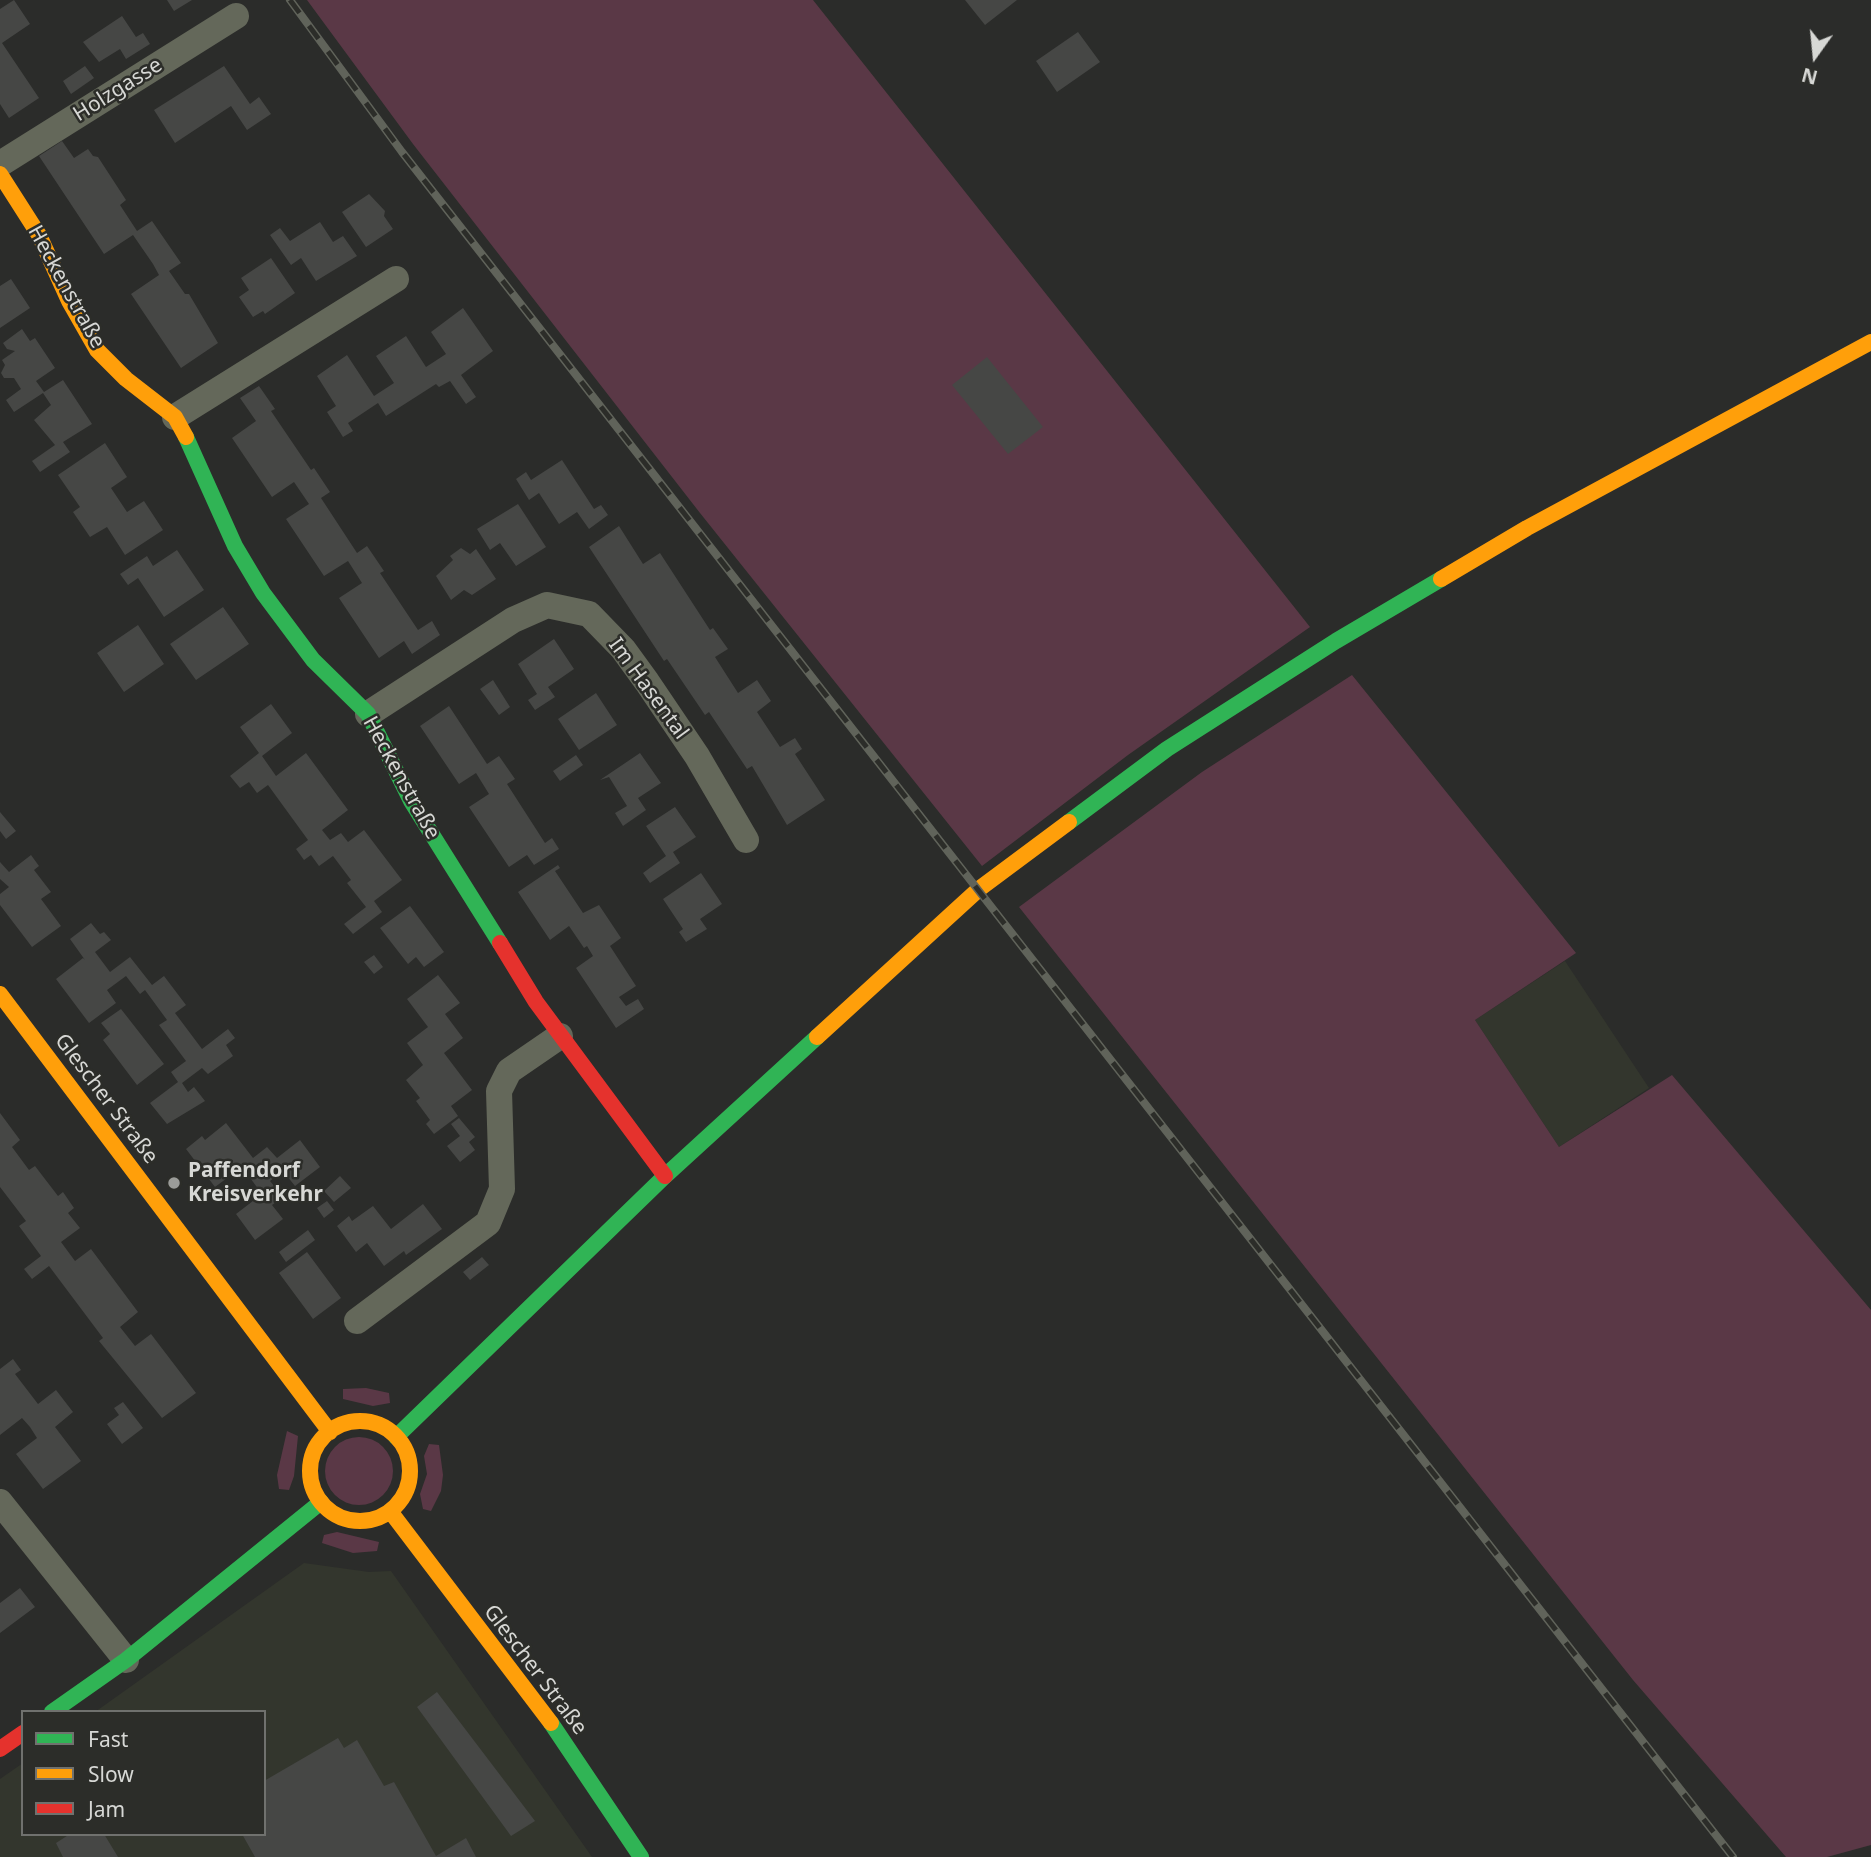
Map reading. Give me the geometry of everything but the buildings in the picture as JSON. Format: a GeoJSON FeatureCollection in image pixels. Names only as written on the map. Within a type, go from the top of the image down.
{"type":"FeatureCollection","features":[{"type":"Feature","properties":{"kind":"main road","name":"Heckenstraße"},"geometry":{"type":"LineString","coordinates":[[0,174],[39,235],[69,301],[97,349],[126,379],[175,417],[197,457],[235,546],[263,593],[313,660],[368,714],[411,801],[560,1036],[665,1176]]}},
{"type":"Feature","properties":{"kind":"main road"},"geometry":{"type":"LineString","coordinates":[[396,1437],[665,1176],[979,889],[1167,749],[1336,641],[1527,528],[1871,342]]}},
{"type":"Feature","properties":{"kind":"main road","name":"Glescher Straße"},"geometry":{"type":"LineString","coordinates":[[0,994],[330,1432]]}},
{"type":"Feature","properties":{"kind":"main road"},"geometry":{"type":"LineString","coordinates":[[363,1421],[379,1425],[396,1437],[409,1460],[410,1476],[406,1492],[390,1511],[368,1521],[351,1521],[335,1515],[321,1502],[313,1490],[309,1473],[312,1456],[320,1441],[330,1432],[347,1423],[363,1421]]}},
{"type":"Feature","properties":{"kind":"main road"},"geometry":{"type":"LineString","coordinates":[[55,1710],[126,1660],[321,1502]]}},
{"type":"Feature","properties":{"kind":"main road","name":"Glescher Straße"},"geometry":{"type":"LineString","coordinates":[[390,1511],[556,1730],[641,1857]]}},
{"type":"Feature","properties":{"kind":"main road"},"geometry":{"type":"LineString","coordinates":[[0,1749],[21,1734]]}},
{"type":"Feature","properties":{"kind":"street","name":"Holzgasse"},"geometry":{"type":"LineString","coordinates":[[0,164],[236,16]]}},
{"type":"Feature","properties":{"kind":"street"},"geometry":{"type":"LineString","coordinates":[[175,417],[396,279]]}},
{"type":"Feature","properties":{"kind":"street","name":"Im Hasental"},"geometry":{"type":"LineString","coordinates":[[368,714],[513,620],[547,605],[589,614],[623,649],[647,682],[697,756],[746,840]]}},
{"type":"Feature","properties":{"kind":"street"},"geometry":{"type":"LineString","coordinates":[[357,1321],[488,1223],[502,1189],[499,1091],[509,1071],[560,1036]]}},
{"type":"Feature","properties":{"kind":"street"},"geometry":{"type":"LineString","coordinates":[[0,1502],[126,1660]]}},
{"type":"Feature","properties":{"kind":"shaded area"},"geometry":{"type":"Polygon","coordinates":[[[307,0],[813,0],[1310,627],[1128,755],[982,866],[700,513],[413,144],[307,0]]]}},
{"type":"Feature","properties":{"kind":"shaded area"},"geometry":{"type":"Polygon","coordinates":[[[1352,675],[1576,953],[1475,1020],[1559,1147],[1672,1075],[1871,1310],[1871,1845],[1827,1857],[1786,1857],[1633,1680],[1019,907],[1202,772],[1352,675]]]}},
{"type":"Feature","properties":{"kind":"shaded area"},"geometry":{"type":"Polygon","coordinates":[[[1565,961],[1649,1088],[1559,1147],[1475,1020],[1565,961]]]}},
{"type":"Feature","properties":{"kind":"shaded area"},"geometry":{"type":"Polygon","coordinates":[[[366,1388],[389,1393],[390,1403],[373,1406],[343,1399],[343,1389],[366,1388]]]}},
{"type":"Feature","properties":{"kind":"shaded area"},"geometry":{"type":"Polygon","coordinates":[[[287,1431],[298,1436],[294,1476],[289,1490],[279,1489],[277,1475],[287,1431]]]}},
{"type":"Feature","properties":{"kind":"shaded area"},"geometry":{"type":"Polygon","coordinates":[[[366,1437],[387,1452],[393,1464],[391,1484],[383,1495],[366,1505],[352,1505],[335,1495],[327,1484],[325,1464],[335,1447],[346,1439],[366,1437]]]}},
{"type":"Feature","properties":{"kind":"shaded area"},"geometry":{"type":"Polygon","coordinates":[[[429,1444],[439,1445],[443,1475],[441,1491],[431,1511],[423,1509],[420,1494],[427,1474],[424,1456],[429,1444]]]}},
{"type":"Feature","properties":{"kind":"shaded area"},"geometry":{"type":"Polygon","coordinates":[[[337,1532],[379,1542],[377,1551],[353,1553],[322,1543],[324,1535],[337,1532]]]}},
{"type":"Feature","properties":{"kind":"shaded area"},"geometry":{"type":"Polygon","coordinates":[[[304,1563],[369,1572],[391,1571],[592,1857],[0,1857],[0,1779],[21,1764],[21,1836],[266,1836],[266,1710],[98,1710],[304,1563]]]}},
{"type":"Feature","properties":{"kind":"railway"},"geometry":{"type":"LineString","coordinates":[[290,0],[402,152],[1733,1857]]}},
{"type":"Feature","properties":{"kind":"traffic: fast"},"geometry":{"type":"LineString","coordinates":[[186,437],[235,546],[263,593],[313,660],[368,714],[411,801],[500,943]]}},
{"type":"Feature","properties":{"kind":"traffic: fast"},"geometry":{"type":"LineString","coordinates":[[1069,822],[1167,749],[1336,641],[1441,579]]}},
{"type":"Feature","properties":{"kind":"traffic: fast"},"geometry":{"type":"LineString","coordinates":[[396,1437],[665,1176],[817,1037]]}},
{"type":"Feature","properties":{"kind":"traffic: fast"},"geometry":{"type":"LineString","coordinates":[[55,1710],[126,1660],[321,1502]]}},
{"type":"Feature","properties":{"kind":"traffic: fast"},"geometry":{"type":"LineString","coordinates":[[551,1723],[641,1857]]}},
{"type":"Feature","properties":{"kind":"traffic: slow"},"geometry":{"type":"LineString","coordinates":[[0,174],[39,235],[69,301],[97,350],[126,379],[175,417],[186,437]]}},
{"type":"Feature","properties":{"kind":"traffic: slow"},"geometry":{"type":"LineString","coordinates":[[1441,579],[1527,528],[1871,342]]}},
{"type":"Feature","properties":{"kind":"traffic: slow"},"geometry":{"type":"LineString","coordinates":[[817,1037],[979,889],[1069,822]]}},
{"type":"Feature","properties":{"kind":"traffic: slow"},"geometry":{"type":"LineString","coordinates":[[0,994],[330,1432]]}},
{"type":"Feature","properties":{"kind":"traffic: slow"},"geometry":{"type":"LineString","coordinates":[[360,1421],[379,1425],[395,1436],[406,1452],[410,1471],[406,1490],[395,1506],[379,1517],[360,1521],[341,1517],[325,1506],[314,1490],[310,1471],[314,1452],[325,1436],[341,1425],[360,1421]]}},
{"type":"Feature","properties":{"kind":"traffic: slow"},"geometry":{"type":"LineString","coordinates":[[390,1511],[551,1723]]}},
{"type":"Feature","properties":{"kind":"traffic: jam"},"geometry":{"type":"LineString","coordinates":[[500,943],[536,1002],[665,1176]]}},
{"type":"Feature","properties":{"kind":"traffic: jam"},"geometry":{"type":"LineString","coordinates":[[0,1749],[21,1734]]}},
{"type":"Feature","properties":{"kind":"place","name":"Paffendorf Kreisverkehr"},"geometry":{"type":"Point","coordinates":[174,1183]}}]}
